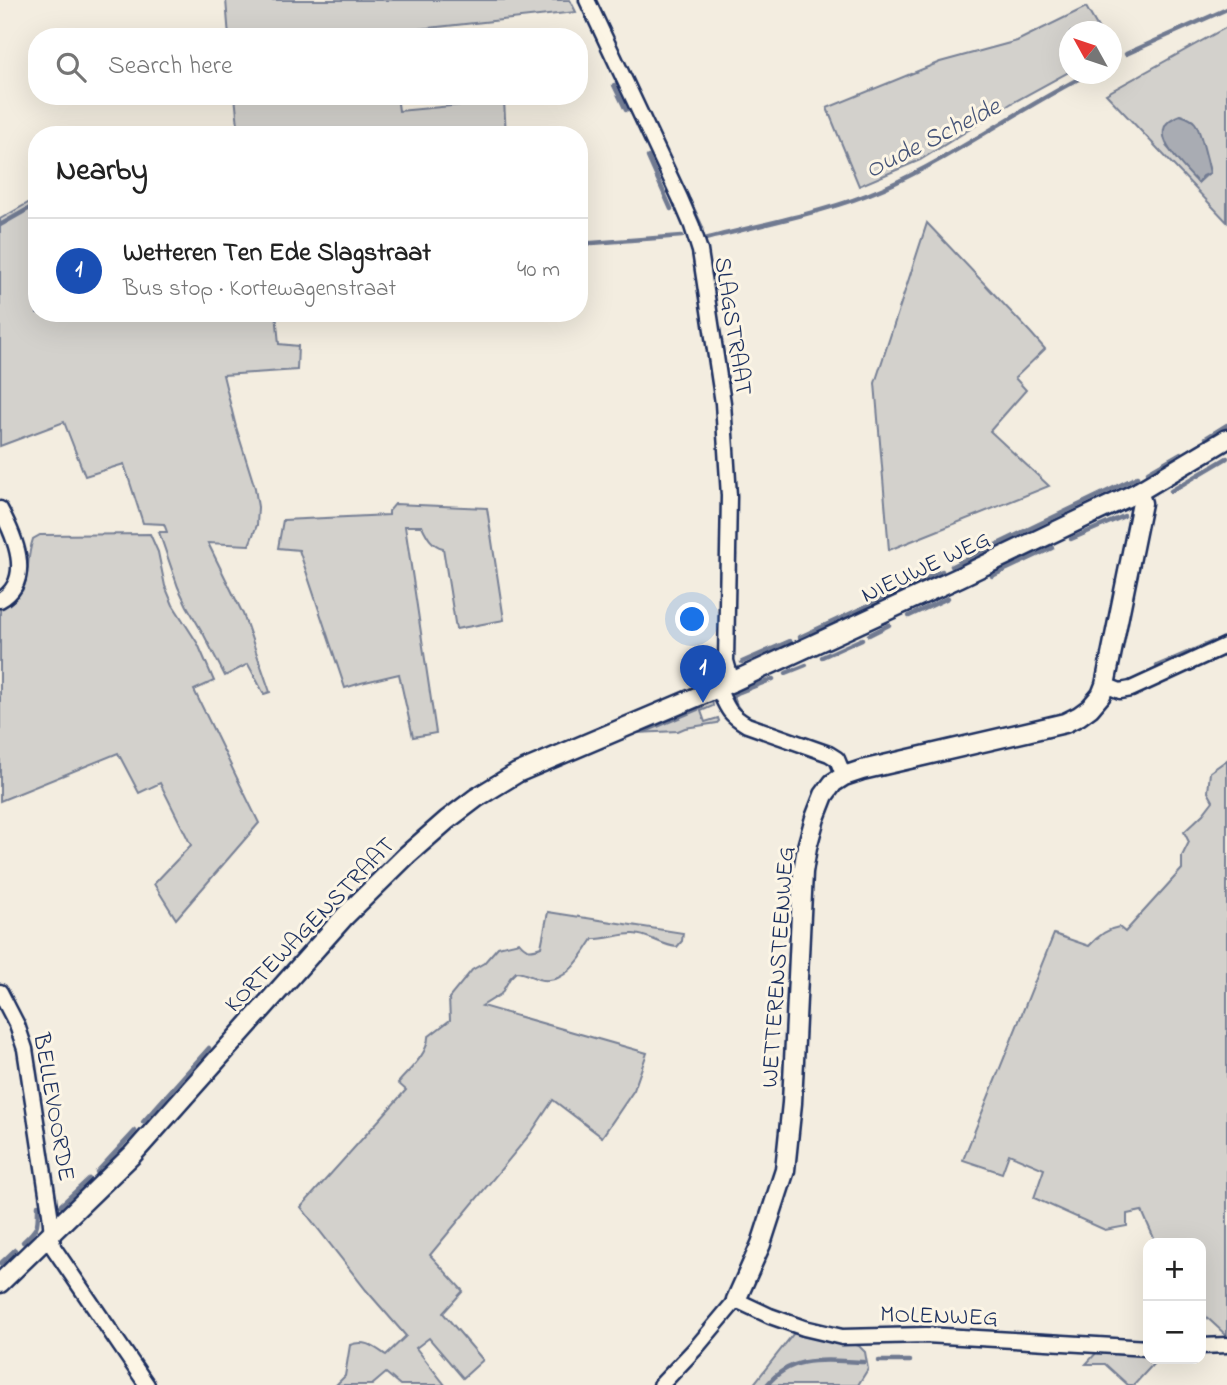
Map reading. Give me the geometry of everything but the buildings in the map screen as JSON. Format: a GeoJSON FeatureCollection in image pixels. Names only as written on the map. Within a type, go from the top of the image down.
{"type":"FeatureCollection","features":[{"type":"Feature","properties":{"kind":"street","name":"SLAGSTRAAT"},"geometry":{"type":"LineString","coordinates":[[587,0],[680,198],[700,251],[723,402],[729,496],[725,685]]}},
{"type":"Feature","properties":{"kind":"street"},"geometry":{"type":"LineString","coordinates":[[725,685],[728,710],[739,720],[829,754],[837,760],[844,776],[1065,723],[1090,708],[1101,695],[1105,685],[1142,503],[1138,492],[1227,439]]}},
{"type":"Feature","properties":{"kind":"street","name":"NIEUWE WEG"},"geometry":{"type":"LineString","coordinates":[[725,685],[951,582],[1138,492]]}},
{"type":"Feature","properties":{"kind":"street"},"geometry":{"type":"LineString","coordinates":[[0,509],[13,532],[19,555],[17,578],[12,588],[0,600]]}},
{"type":"Feature","properties":{"kind":"street"},"geometry":{"type":"LineString","coordinates":[[1105,685],[1120,691],[1131,688],[1227,645]]}},
{"type":"Feature","properties":{"kind":"street","name":"KORTEWAGENSTRAAT"},"geometry":{"type":"LineString","coordinates":[[0,1283],[141,1145],[337,924],[447,820],[517,772],[725,685]]}},
{"type":"Feature","properties":{"kind":"street","name":"WETTERENSTEENWEG"},"geometry":{"type":"LineString","coordinates":[[661,1385],[736,1300],[761,1244],[785,1170],[792,1103],[803,872],[819,805],[833,783],[844,776]]}},
{"type":"Feature","properties":{"kind":"street","name":"BELLEVOORDE"},"geometry":{"type":"LineString","coordinates":[[0,992],[17,1025],[25,1049],[53,1247],[147,1385]]}},
{"type":"Feature","properties":{"kind":"street","name":"MOLENWEG"},"geometry":{"type":"LineString","coordinates":[[736,1300],[770,1316],[842,1338],[926,1335],[1143,1348]]}},
{"type":"Feature","properties":{"kind":"street"},"geometry":{"type":"LineString","coordinates":[[1206,1346],[1227,1345]]}},
{"type":"Feature","properties":{"kind":"shaded area"},"geometry":{"type":"Polygon","coordinates":[[[226,0],[570,0],[576,12],[429,28],[228,28],[226,0]]]}},
{"type":"Feature","properties":{"kind":"shaded area"},"geometry":{"type":"Polygon","coordinates":[[[1086,7],[1094,21],[1059,21],[1059,77],[920,160],[859,186],[827,108],[940,62],[1017,41],[1086,7]]]}},
{"type":"Feature","properties":{"kind":"shaded area"},"geometry":{"type":"Polygon","coordinates":[[[1227,27],[1227,222],[1106,94],[1227,27]],[[1201,142],[1167,147],[1199,182],[1210,172],[1201,142]]]}},
{"type":"Feature","properties":{"kind":"shaded area"},"geometry":{"type":"Polygon","coordinates":[[[236,105],[398,105],[399,111],[462,105],[504,105],[505,126],[238,126],[236,105]]]}},
{"type":"Feature","properties":{"kind":"shaded area"},"geometry":{"type":"Polygon","coordinates":[[[1180,115],[1195,123],[1204,146],[1210,173],[1203,176],[1198,183],[1176,158],[1164,138],[1164,129],[1169,121],[1180,115]]]}},
{"type":"Feature","properties":{"kind":"shaded area"},"geometry":{"type":"Polygon","coordinates":[[[28,203],[28,322],[277,322],[279,344],[298,346],[297,370],[223,375],[255,488],[257,525],[249,545],[208,543],[243,614],[270,692],[264,694],[248,664],[225,676],[178,587],[159,532],[167,532],[164,524],[143,523],[124,464],[85,476],[64,422],[0,446],[0,219],[28,203]]]}},
{"type":"Feature","properties":{"kind":"shaded area"},"geometry":{"type":"Polygon","coordinates":[[[927,223],[1045,349],[1015,378],[1026,390],[990,431],[1049,486],[889,550],[875,383],[927,223]]]}},
{"type":"Feature","properties":{"kind":"shaded area"},"geometry":{"type":"Polygon","coordinates":[[[395,504],[487,508],[504,620],[456,629],[443,548],[432,542],[422,526],[405,526],[436,733],[413,737],[399,674],[345,688],[299,550],[278,548],[283,520],[389,515],[395,504]]]}},
{"type":"Feature","properties":{"kind":"shaded area"},"geometry":{"type":"Polygon","coordinates":[[[150,534],[173,605],[198,644],[214,681],[194,690],[259,823],[176,919],[154,884],[191,845],[160,783],[139,793],[118,753],[0,801],[0,609],[12,602],[24,587],[33,539],[40,535],[150,534]]]}},
{"type":"Feature","properties":{"kind":"shaded area"},"geometry":{"type":"Polygon","coordinates":[[[712,700],[713,706],[701,711],[705,722],[718,718],[717,723],[678,731],[637,733],[637,731],[712,700]]]}},
{"type":"Feature","properties":{"kind":"shaded area"},"geometry":{"type":"Polygon","coordinates":[[[1227,760],[1227,1336],[1206,1317],[1206,1238],[1154,1238],[1142,1211],[1127,1214],[1127,1226],[1105,1230],[1034,1198],[1044,1169],[1009,1154],[1002,1173],[963,1160],[1054,934],[1089,946],[1110,930],[1119,927],[1125,932],[1182,869],[1182,856],[1189,842],[1184,832],[1213,801],[1208,792],[1210,772],[1227,760]]]}},
{"type":"Feature","properties":{"kind":"shaded area"},"geometry":{"type":"Polygon","coordinates":[[[548,912],[683,933],[682,941],[677,947],[639,935],[593,939],[564,975],[547,980],[516,972],[501,994],[482,1006],[647,1053],[634,1090],[602,1137],[553,1100],[531,1133],[430,1255],[463,1291],[443,1313],[483,1360],[463,1378],[429,1338],[416,1348],[445,1385],[400,1385],[386,1373],[372,1385],[336,1385],[345,1376],[350,1345],[365,1343],[386,1355],[406,1336],[301,1207],[406,1090],[398,1083],[425,1050],[428,1037],[450,1020],[449,998],[472,970],[484,963],[498,947],[519,942],[529,949],[541,947],[548,912]]]}},
{"type":"Feature","properties":{"kind":"shaded area"},"geometry":{"type":"Polygon","coordinates":[[[794,1333],[859,1346],[865,1352],[868,1369],[858,1385],[753,1385],[794,1333]]]}},
{"type":"Feature","properties":{"kind":"shaded area"},"geometry":{"type":"Polygon","coordinates":[[[1098,1351],[1143,1355],[1143,1364],[1153,1364],[1134,1385],[1128,1385],[1105,1364],[1086,1364],[1098,1351]]]}},
{"type":"Feature","properties":{"kind":"waterway","name":"Oude Schelde"},"geometry":{"type":"LineString","coordinates":[[1126,54],[1227,9]]}},
{"type":"Feature","properties":{"kind":"waterway","name":"Oude Schelde"},"geometry":{"type":"LineString","coordinates":[[705,239],[818,211],[884,188],[936,162],[1070,84]]}},
{"type":"Feature","properties":{"kind":"waterway"},"geometry":{"type":"LineString","coordinates":[[614,85],[626,110]]}},
{"type":"Feature","properties":{"kind":"waterway"},"geometry":{"type":"LineString","coordinates":[[648,157],[671,209]]}},
{"type":"Feature","properties":{"kind":"waterway"},"geometry":{"type":"LineString","coordinates":[[689,200],[702,228]]}},
{"type":"Feature","properties":{"kind":"waterway","name":"Oude Schelde"},"geometry":{"type":"LineString","coordinates":[[0,225],[28,209]]}},
{"type":"Feature","properties":{"kind":"waterway","name":"Oude Schelde"},"geometry":{"type":"LineString","coordinates":[[588,243],[682,236]]}},
{"type":"Feature","properties":{"kind":"waterway"},"geometry":{"type":"LineString","coordinates":[[1206,438],[1227,425]]}},
{"type":"Feature","properties":{"kind":"waterway"},"geometry":{"type":"LineString","coordinates":[[1148,472],[1181,453]]}},
{"type":"Feature","properties":{"kind":"waterway"},"geometry":{"type":"LineString","coordinates":[[1171,491],[1227,458]]}},
{"type":"Feature","properties":{"kind":"waterway"},"geometry":{"type":"LineString","coordinates":[[952,566],[1137,477]]}},
{"type":"Feature","properties":{"kind":"waterway"},"geometry":{"type":"LineString","coordinates":[[1071,539],[1124,516]]}},
{"type":"Feature","properties":{"kind":"waterway"},"geometry":{"type":"LineString","coordinates":[[992,576],[1052,548]]}},
{"type":"Feature","properties":{"kind":"waterway"},"geometry":{"type":"LineString","coordinates":[[734,578],[735,554]]}},
{"type":"Feature","properties":{"kind":"waterway"},"geometry":{"type":"LineString","coordinates":[[800,637],[942,571]]}},
{"type":"Feature","properties":{"kind":"waterway"},"geometry":{"type":"LineString","coordinates":[[909,616],[948,598]]}},
{"type":"Feature","properties":{"kind":"waterway"},"geometry":{"type":"LineString","coordinates":[[869,635],[889,625]]}},
{"type":"Feature","properties":{"kind":"waterway"},"geometry":{"type":"LineString","coordinates":[[822,657],[862,639]]}},
{"type":"Feature","properties":{"kind":"waterway"},"geometry":{"type":"LineString","coordinates":[[742,662],[790,641]]}},
{"type":"Feature","properties":{"kind":"waterway"},"geometry":{"type":"LineString","coordinates":[[1157,666],[1213,642]]}},
{"type":"Feature","properties":{"kind":"waterway"},"geometry":{"type":"LineString","coordinates":[[786,673],[806,665]]}},
{"type":"Feature","properties":{"kind":"waterway"},"geometry":{"type":"LineString","coordinates":[[740,712],[732,695],[773,679]]}},
{"type":"Feature","properties":{"kind":"waterway"},"geometry":{"type":"LineString","coordinates":[[645,731],[702,707]]}},
{"type":"Feature","properties":{"kind":"waterway"},"geometry":{"type":"LineString","coordinates":[[143,1122],[209,1048]]}},
{"type":"Feature","properties":{"kind":"waterway"},"geometry":{"type":"LineString","coordinates":[[97,1172],[135,1131]]}},
{"type":"Feature","properties":{"kind":"waterway"},"geometry":{"type":"LineString","coordinates":[[60,1206],[89,1179]]}},
{"type":"Feature","properties":{"kind":"waterway"},"geometry":{"type":"LineString","coordinates":[[23,1242],[36,1226],[38,1205]]}},
{"type":"Feature","properties":{"kind":"waterway"},"geometry":{"type":"LineString","coordinates":[[0,1264],[15,1250]]}},
{"type":"Feature","properties":{"kind":"waterway"},"geometry":{"type":"LineString","coordinates":[[767,1385],[777,1375],[800,1363],[824,1360],[864,1362]]}},
{"type":"Feature","properties":{"kind":"waterway"},"geometry":{"type":"LineString","coordinates":[[879,1361],[910,1361]]}},
{"type":"Feature","properties":{"kind":"place","name":"Wetteren Ten Ede Slagstraat"},"geometry":{"type":"Point","coordinates":[703,703]}}]}
